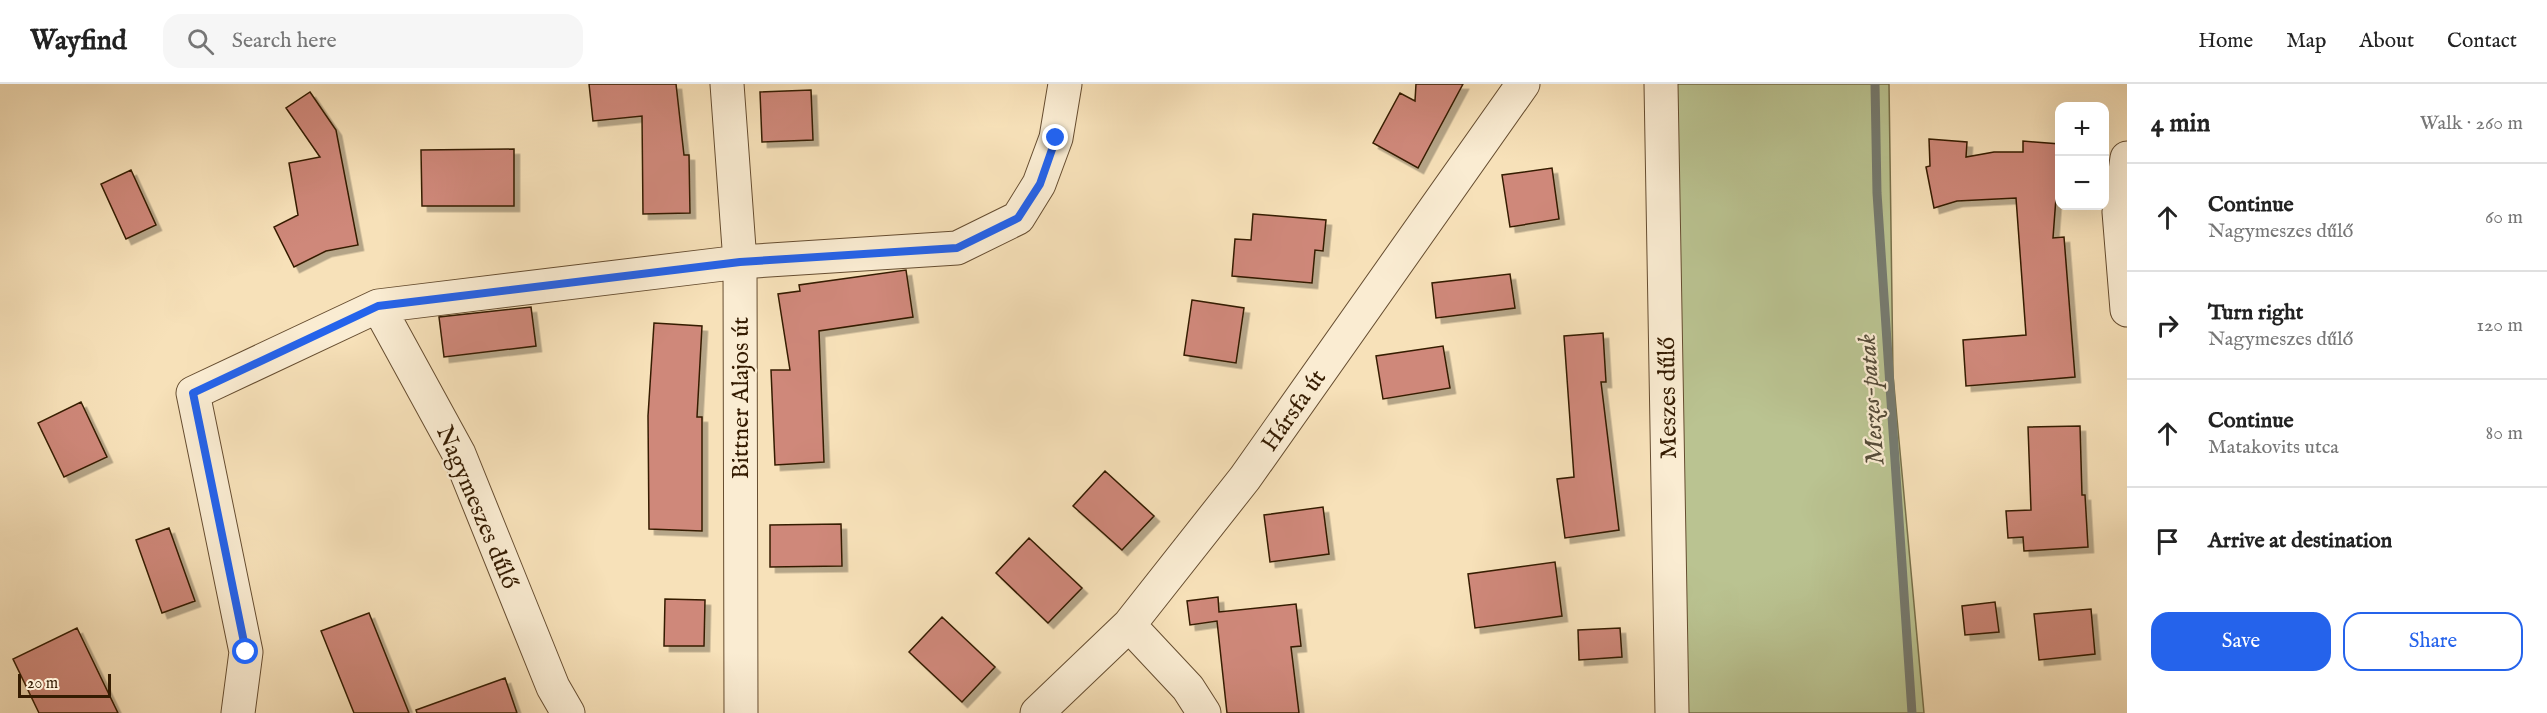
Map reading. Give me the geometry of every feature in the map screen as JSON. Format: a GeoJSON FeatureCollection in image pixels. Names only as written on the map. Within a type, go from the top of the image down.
{"type":"FeatureCollection","features":[{"type":"Feature","properties":{"kind":"street","name":"Bittner Alajos út"},"geometry":{"type":"LineString","coordinates":[[727,84],[740,262],[741,713]]}},
{"type":"Feature","properties":{"kind":"street"},"geometry":{"type":"LineString","coordinates":[[238,713],[246,652],[193,393],[378,306],[740,262],[957,248],[1018,218],[1040,184],[1056,138],[1065,84]]}},
{"type":"Feature","properties":{"kind":"street","name":"Hársfa út"},"geometry":{"type":"LineString","coordinates":[[1037,713],[1129,625],[1245,478],[1523,84]]}},
{"type":"Feature","properties":{"kind":"street","name":"Meszes dűlő"},"geometry":{"type":"LineString","coordinates":[[1661,84],[1672,713]]}},
{"type":"Feature","properties":{"kind":"street"},"geometry":{"type":"LineString","coordinates":[[2127,158],[2119,212],[2127,310]]}},
{"type":"Feature","properties":{"kind":"street","name":"Nagymeszes dűlő"},"geometry":{"type":"LineString","coordinates":[[378,306],[459,454],[553,687],[568,713]]}},
{"type":"Feature","properties":{"kind":"street"},"geometry":{"type":"LineString","coordinates":[[1129,625],[1188,688],[1204,713]]}},
{"type":"Feature","properties":{"kind":"green space"},"geometry":{"type":"Polygon","coordinates":[[[1671,84],[1889,84],[1893,375],[1924,713],[1667,713],[1671,84]]]}},
{"type":"Feature","properties":{"kind":"building"},"geometry":{"type":"Polygon","coordinates":[[[589,84],[676,84],[684,155],[689,155],[690,213],[643,214],[642,116],[593,121],[589,84]]]}},
{"type":"Feature","properties":{"kind":"building"},"geometry":{"type":"Polygon","coordinates":[[[1416,84],[1463,84],[1418,168],[1373,143],[1400,93],[1415,101],[1416,84]]]}},
{"type":"Feature","properties":{"kind":"building"},"geometry":{"type":"Polygon","coordinates":[[[811,90],[813,140],[762,142],[760,92],[811,90]]]}},
{"type":"Feature","properties":{"kind":"building"},"geometry":{"type":"Polygon","coordinates":[[[310,92],[336,130],[358,245],[326,251],[294,267],[274,227],[298,215],[289,163],[320,157],[286,108],[310,92]]]}},
{"type":"Feature","properties":{"kind":"building"},"geometry":{"type":"Polygon","coordinates":[[[1929,139],[1967,142],[1966,157],[1994,152],[2023,152],[2023,141],[2055,144],[2053,238],[2064,237],[2075,377],[1966,386],[1963,340],[2026,335],[2016,198],[1957,201],[1934,208],[1926,167],[1930,166],[1929,139]]]}},
{"type":"Feature","properties":{"kind":"building"},"geometry":{"type":"Polygon","coordinates":[[[514,149],[514,206],[422,206],[421,150],[514,149]]]}},
{"type":"Feature","properties":{"kind":"building"},"geometry":{"type":"Polygon","coordinates":[[[1552,168],[1559,219],[1510,227],[1502,175],[1552,168]]]}},
{"type":"Feature","properties":{"kind":"building"},"geometry":{"type":"Polygon","coordinates":[[[131,170],[156,225],[126,239],[101,184],[131,170]]]}},
{"type":"Feature","properties":{"kind":"building"},"geometry":{"type":"Polygon","coordinates":[[[1253,214],[1326,220],[1323,251],[1315,250],[1312,283],[1232,276],[1235,239],[1251,240],[1253,214]]]}},
{"type":"Feature","properties":{"kind":"building"},"geometry":{"type":"Polygon","coordinates":[[[906,270],[913,317],[819,331],[824,462],[775,465],[771,370],[790,370],[778,294],[800,291],[799,285],[906,270]]]}},
{"type":"Feature","properties":{"kind":"building"},"geometry":{"type":"Polygon","coordinates":[[[1510,274],[1515,308],[1436,318],[1432,283],[1510,274]]]}},
{"type":"Feature","properties":{"kind":"building"},"geometry":{"type":"Polygon","coordinates":[[[1192,300],[1244,308],[1236,363],[1184,355],[1192,300]]]}},
{"type":"Feature","properties":{"kind":"building"},"geometry":{"type":"Polygon","coordinates":[[[531,307],[536,346],[444,357],[439,317],[531,307]]]}},
{"type":"Feature","properties":{"kind":"building"},"geometry":{"type":"Polygon","coordinates":[[[654,323],[702,326],[697,417],[702,417],[702,531],[649,529],[648,416],[654,323]]]}},
{"type":"Feature","properties":{"kind":"building"},"geometry":{"type":"Polygon","coordinates":[[[1603,333],[1606,382],[1601,382],[1619,530],[1565,538],[1557,479],[1574,477],[1564,336],[1603,333]]]}},
{"type":"Feature","properties":{"kind":"building"},"geometry":{"type":"Polygon","coordinates":[[[1443,346],[1450,388],[1383,399],[1376,356],[1443,346]]]}},
{"type":"Feature","properties":{"kind":"building"},"geometry":{"type":"Polygon","coordinates":[[[81,402],[107,457],[64,477],[38,423],[81,402]]]}},
{"type":"Feature","properties":{"kind":"building"},"geometry":{"type":"Polygon","coordinates":[[[2080,426],[2082,495],[2085,495],[2088,547],[2024,551],[2023,537],[2008,538],[2006,511],[2031,510],[2028,427],[2080,426]]]}},
{"type":"Feature","properties":{"kind":"building"},"geometry":{"type":"Polygon","coordinates":[[[1105,471],[1154,516],[1122,550],[1073,506],[1105,471]]]}},
{"type":"Feature","properties":{"kind":"building"},"geometry":{"type":"Polygon","coordinates":[[[1323,507],[1329,554],[1270,562],[1264,515],[1323,507]]]}},
{"type":"Feature","properties":{"kind":"building"},"geometry":{"type":"Polygon","coordinates":[[[841,524],[842,566],[770,567],[770,525],[841,524]]]}},
{"type":"Feature","properties":{"kind":"building"},"geometry":{"type":"Polygon","coordinates":[[[169,528],[195,601],[162,613],[136,540],[169,528]]]}},
{"type":"Feature","properties":{"kind":"building"},"geometry":{"type":"Polygon","coordinates":[[[1029,538],[1082,588],[1048,623],[996,573],[1029,538]]]}},
{"type":"Feature","properties":{"kind":"building"},"geometry":{"type":"Polygon","coordinates":[[[1555,562],[1562,616],[1475,628],[1468,574],[1555,562]]]}},
{"type":"Feature","properties":{"kind":"building"},"geometry":{"type":"Polygon","coordinates":[[[1218,597],[1219,612],[1296,604],[1301,646],[1291,647],[1299,713],[1227,713],[1217,621],[1190,625],[1187,601],[1218,597]]]}},
{"type":"Feature","properties":{"kind":"building"},"geometry":{"type":"Polygon","coordinates":[[[665,599],[705,600],[704,646],[664,646],[665,599]]]}},
{"type":"Feature","properties":{"kind":"building"},"geometry":{"type":"Polygon","coordinates":[[[1995,602],[1999,632],[1965,635],[1962,606],[1995,602]]]}},
{"type":"Feature","properties":{"kind":"building"},"geometry":{"type":"Polygon","coordinates":[[[2091,609],[2095,654],[2039,660],[2034,614],[2091,609]]]}},
{"type":"Feature","properties":{"kind":"building"},"geometry":{"type":"Polygon","coordinates":[[[369,613],[409,713],[354,713],[321,631],[369,613]]]}},
{"type":"Feature","properties":{"kind":"building"},"geometry":{"type":"Polygon","coordinates":[[[942,617],[995,667],[962,702],[909,652],[942,617]]]}},
{"type":"Feature","properties":{"kind":"building"},"geometry":{"type":"Polygon","coordinates":[[[77,628],[118,713],[39,713],[13,659],[77,628]]]}},
{"type":"Feature","properties":{"kind":"building"},"geometry":{"type":"Polygon","coordinates":[[[1620,628],[1622,657],[1579,660],[1578,630],[1620,628]]]}},
{"type":"Feature","properties":{"kind":"building"},"geometry":{"type":"Polygon","coordinates":[[[505,678],[517,713],[417,713],[416,710],[505,678]]]}},
{"type":"Feature","properties":{"kind":"waterway","name":"Meszes-patak"},"geometry":{"type":"LineString","coordinates":[[1875,84],[1877,193],[1912,713]]}},
{"type":"Feature","properties":{"kind":"route"},"geometry":{"type":"LineString","coordinates":[[246,652],[193,393],[378,306],[740,262],[957,248],[1018,218],[1040,184],[1056,138]]}}]}
